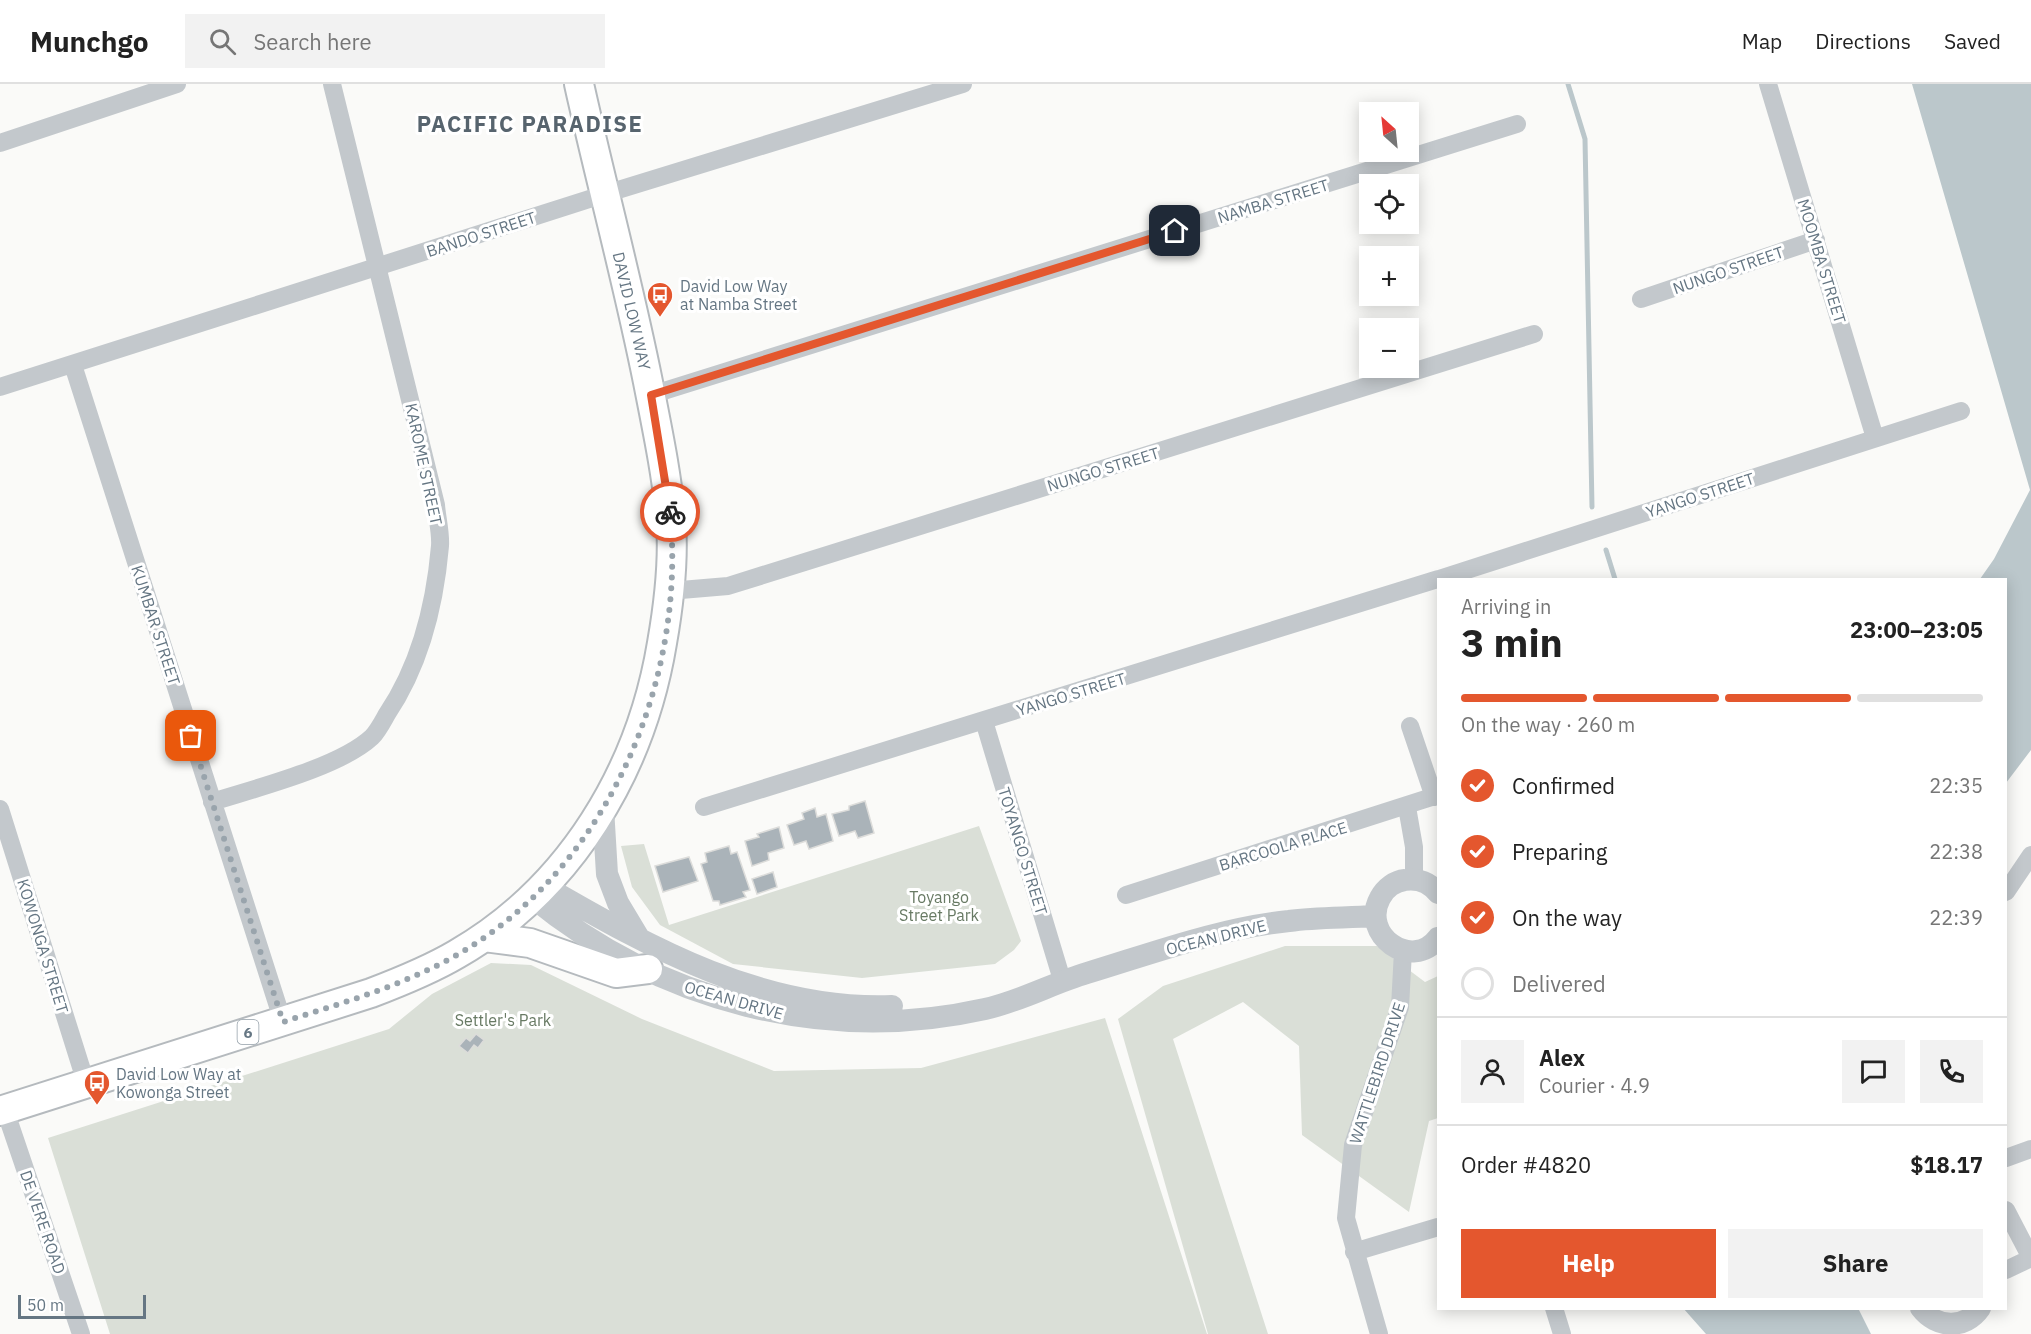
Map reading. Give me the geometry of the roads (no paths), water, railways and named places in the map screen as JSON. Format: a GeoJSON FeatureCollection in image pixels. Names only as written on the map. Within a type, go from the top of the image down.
{"type":"FeatureCollection","features":[{"type":"Feature","properties":{"kind":"main road","name":"DAVID LOW WAY"},"geometry":{"type":"LineString","coordinates":[[3,1110],[396,984],[457,954],[484,937],[538,891],[568,859],[603,808],[621,776],[646,711],[659,662],[669,591],[671,524],[668,488],[651,395],[579,84]]}},
{"type":"Feature","properties":{"kind":"main road"},"geometry":{"type":"LineString","coordinates":[[484,937],[530,943],[616,974],[648,969]]}},
{"type":"Feature","properties":{"kind":"street"},"geometry":{"type":"LineString","coordinates":[[0,143],[177,84]]}},
{"type":"Feature","properties":{"kind":"street","name":"KAROME STREET"},"geometry":{"type":"LineString","coordinates":[[212,802],[337,758],[372,736],[403,690],[418,655],[433,593],[440,543],[436,505],[332,84]]}},
{"type":"Feature","properties":{"kind":"street","name":"BANDO STREET"},"geometry":{"type":"LineString","coordinates":[[0,387],[605,194],[963,84]]}},
{"type":"Feature","properties":{"kind":"street","name":"MOOMBA STREET"},"geometry":{"type":"LineString","coordinates":[[1768,84],[1875,438]]}},
{"type":"Feature","properties":{"kind":"street","name":"NAMBA STREET"},"geometry":{"type":"LineString","coordinates":[[651,395],[1517,124]]}},
{"type":"Feature","properties":{"kind":"street","name":"NUNGO STREET"},"geometry":{"type":"LineString","coordinates":[[1641,299],[1815,240]]}},
{"type":"Feature","properties":{"kind":"street","name":"NUNGO STREET"},"geometry":{"type":"LineString","coordinates":[[669,591],[728,586],[1534,334]]}},
{"type":"Feature","properties":{"kind":"street","name":"KUMBAR STREET"},"geometry":{"type":"LineString","coordinates":[[73,364],[283,1022]]}},
{"type":"Feature","properties":{"kind":"street","name":"YANGO STREET"},"geometry":{"type":"LineString","coordinates":[[1442,578],[1961,411]]}},
{"type":"Feature","properties":{"kind":"street","name":"YANGO STREET"},"geometry":{"type":"LineString","coordinates":[[704,807],[1437,580]]}},
{"type":"Feature","properties":{"kind":"street","name":"TOYANGO STREET"},"geometry":{"type":"LineString","coordinates":[[984,721],[1062,980]]}},
{"type":"Feature","properties":{"kind":"street"},"geometry":{"type":"LineString","coordinates":[[1410,726],[1436,796]]}},
{"type":"Feature","properties":{"kind":"street","name":"BARCOOLA PLACE"},"geometry":{"type":"LineString","coordinates":[[1126,895],[1436,796]]}},
{"type":"Feature","properties":{"kind":"street"},"geometry":{"type":"LineString","coordinates":[[1407,807],[1414,847],[1414,879]]}},
{"type":"Feature","properties":{"kind":"street"},"geometry":{"type":"LineString","coordinates":[[603,808],[607,874],[618,903],[640,939]]}},
{"type":"Feature","properties":{"kind":"street","name":"KOWONGA STREET"},"geometry":{"type":"LineString","coordinates":[[0,809],[86,1083]]}},
{"type":"Feature","properties":{"kind":"street"},"geometry":{"type":"LineString","coordinates":[[2007,891],[2031,855]]}},
{"type":"Feature","properties":{"kind":"street"},"geometry":{"type":"LineString","coordinates":[[1437,892],[1426,882],[1414,879],[1391,885],[1382,893],[1374,916],[1383,938],[1392,946],[1403,951],[1426,948],[1437,939]]}},
{"type":"Feature","properties":{"kind":"street","name":"OCEAN DRIVE"},"geometry":{"type":"LineString","coordinates":[[538,891],[721,977],[760,990],[830,1004],[873,1006],[944,1002],[1014,986],[1062,980]]}},
{"type":"Feature","properties":{"kind":"street","name":"OCEAN DRIVE"},"geometry":{"type":"LineString","coordinates":[[538,891],[562,921],[648,969],[695,991],[756,1010],[802,1019],[855,1022],[946,1016],[1011,1003],[1062,980],[1231,931],[1288,921],[1374,916]]}},
{"type":"Feature","properties":{"kind":"street","name":"WATTLEBIRD DRIVE"},"geometry":{"type":"LineString","coordinates":[[1379,1334],[1346,1218],[1353,1145],[1400,1007],[1403,951]]}},
{"type":"Feature","properties":{"kind":"street","name":"DE VERE ROAD"},"geometry":{"type":"LineString","coordinates":[[3,1110],[81,1334]]}},
{"type":"Feature","properties":{"kind":"street"},"geometry":{"type":"LineString","coordinates":[[2007,1158],[2031,1149]]}},
{"type":"Feature","properties":{"kind":"street"},"geometry":{"type":"LineString","coordinates":[[2007,1212],[2028,1253]]}},
{"type":"Feature","properties":{"kind":"street"},"geometry":{"type":"LineString","coordinates":[[1354,1252],[1437,1227]]}},
{"type":"Feature","properties":{"kind":"street"},"geometry":{"type":"LineString","coordinates":[[2007,1249],[2028,1253]]}},
{"type":"Feature","properties":{"kind":"street"},"geometry":{"type":"LineString","coordinates":[[2007,1269],[2028,1253]]}},
{"type":"Feature","properties":{"kind":"street"},"geometry":{"type":"LineString","coordinates":[[1555,1310],[1562,1334]]}},
{"type":"Feature","properties":{"kind":"street"},"geometry":{"type":"LineString","coordinates":[[1923,1310],[1930,1318],[1941,1323],[1970,1321]]}},
{"type":"Feature","properties":{"kind":"waterway"},"geometry":{"type":"LineString","coordinates":[[1568,84],[1585,139],[1592,507]]}},
{"type":"Feature","properties":{"kind":"waterway"},"geometry":{"type":"LineString","coordinates":[[1606,550],[1615,578]]}},
{"type":"Feature","properties":{"kind":"place","name":"David Low Way at Namba Street"},"geometry":{"type":"Point","coordinates":[660,318]}},
{"type":"Feature","properties":{"kind":"place","name":"David Low Way at Kowonga Street"},"geometry":{"type":"Point","coordinates":[97,1106]}},
{"type":"Feature","properties":{"kind":"district","name":"PACIFIC PARADISE"},"geometry":{"type":"Point","coordinates":[530,123]}},
{"type":"Feature","properties":{"kind":"park label","name":"Toyango Street Park"},"geometry":{"type":"Point","coordinates":[939,906]}},
{"type":"Feature","properties":{"kind":"park label","name":"Settler's Park"},"geometry":{"type":"Point","coordinates":[503,1020]}}]}
